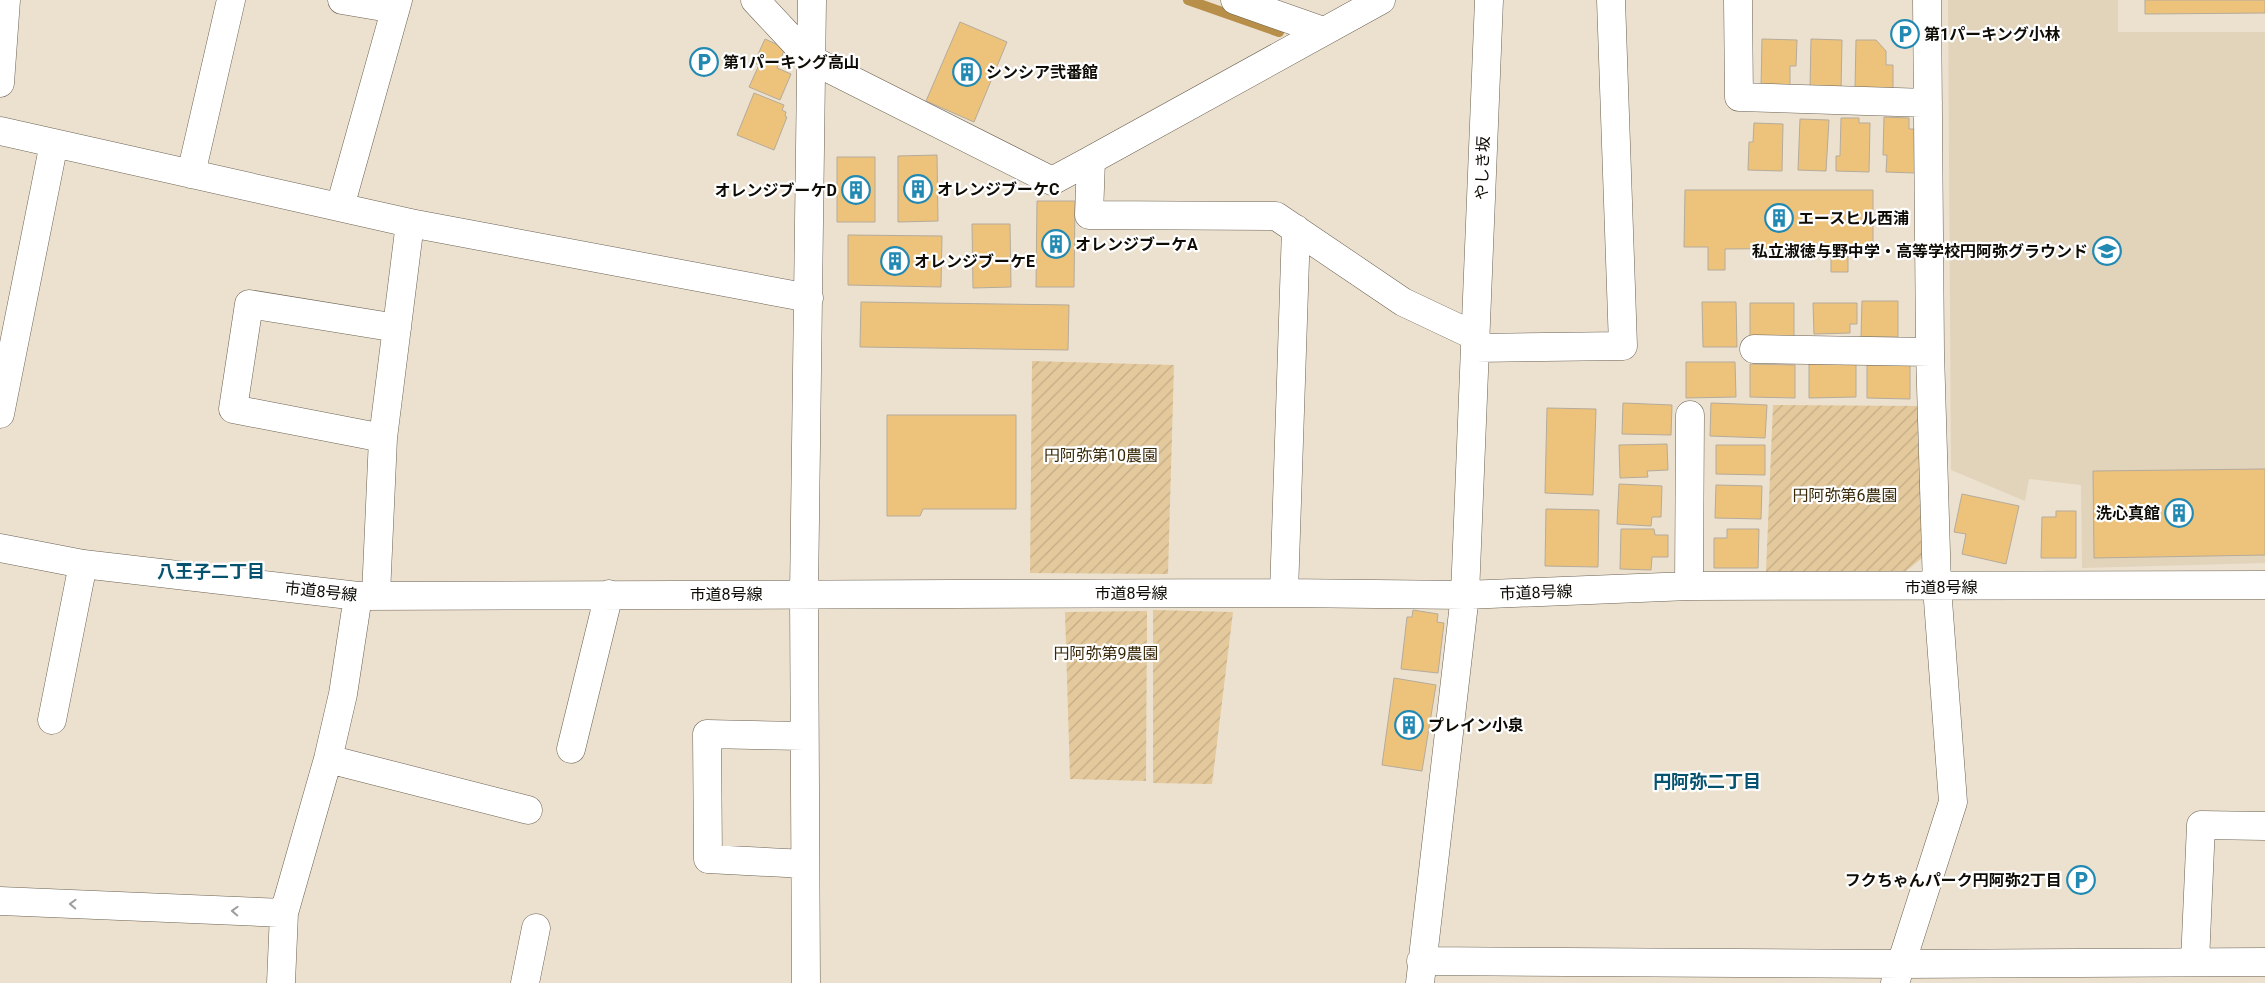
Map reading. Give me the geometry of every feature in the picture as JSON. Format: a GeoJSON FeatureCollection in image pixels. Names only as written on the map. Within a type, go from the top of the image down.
{"type":"FeatureCollection","features":[{"type":"Feature","properties":{"kind":"street"},"geometry":{"type":"LineString","coordinates":[[190,174],[231,0]]}},
{"type":"Feature","properties":{"kind":"street"},"geometry":{"type":"LineString","coordinates":[[340,207],[396,4],[342,0]]}},
{"type":"Feature","properties":{"kind":"street"},"geometry":{"type":"LineString","coordinates":[[755,0],[810,59],[1052,181],[1381,0]]}},
{"type":"Feature","properties":{"kind":"street"},"geometry":{"type":"LineString","coordinates":[[806,983],[804,594],[812,0]]}},
{"type":"Feature","properties":{"kind":"street"},"geometry":{"type":"LineString","coordinates":[[1236,0],[1324,31]]}},
{"type":"Feature","properties":{"kind":"street","name":"やしき坂"},"geometry":{"type":"LineString","coordinates":[[1421,972],[1465,595],[1489,0]]}},
{"type":"Feature","properties":{"kind":"street"},"geometry":{"type":"LineString","coordinates":[[1091,160],[1090,215],[1276,216],[1403,302],[1475,342],[1622,346],[1611,0]]}},
{"type":"Feature","properties":{"kind":"street"},"geometry":{"type":"LineString","coordinates":[[1738,0],[1739,97],[1928,103]]}},
{"type":"Feature","properties":{"kind":"street"},"geometry":{"type":"LineString","coordinates":[[1898,974],[1952,802],[1937,587],[1930,352],[1927,0]]}},
{"type":"Feature","properties":{"kind":"street"},"geometry":{"type":"LineString","coordinates":[[0,83],[3,16]]}},
{"type":"Feature","properties":{"kind":"street"},"geometry":{"type":"LineString","coordinates":[[0,131],[410,222],[808,298]]}},
{"type":"Feature","properties":{"kind":"street"},"geometry":{"type":"LineString","coordinates":[[0,414],[54,143]]}},
{"type":"Feature","properties":{"kind":"street"},"geometry":{"type":"LineString","coordinates":[[281,983],[284,913],[328,759],[368,596],[383,438],[410,222]]}},
{"type":"Feature","properties":{"kind":"street"},"geometry":{"type":"LineString","coordinates":[[1284,593],[1296,229]]}},
{"type":"Feature","properties":{"kind":"street"},"geometry":{"type":"LineString","coordinates":[[383,438],[233,408],[249,304],[397,328]]}},
{"type":"Feature","properties":{"kind":"street"},"geometry":{"type":"LineString","coordinates":[[1754,349],[1930,352]]}},
{"type":"Feature","properties":{"kind":"street"},"geometry":{"type":"LineString","coordinates":[[1689,586],[1690,416]]}},
{"type":"Feature","properties":{"kind":"street","name":"市道8号線"},"geometry":{"type":"LineString","coordinates":[[0,548],[83,564],[368,596],[1284,593],[1465,595],[1689,586],[2265,585]]}},
{"type":"Feature","properties":{"kind":"street"},"geometry":{"type":"LineString","coordinates":[[52,720],[83,564]]}},
{"type":"Feature","properties":{"kind":"street"},"geometry":{"type":"LineString","coordinates":[[570,749],[610,594]]}},
{"type":"Feature","properties":{"kind":"street"},"geometry":{"type":"LineString","coordinates":[[804,736],[707,734],[708,859],[805,864]]}},
{"type":"Feature","properties":{"kind":"street"},"geometry":{"type":"LineString","coordinates":[[328,759],[528,810]]}},
{"type":"Feature","properties":{"kind":"street"},"geometry":{"type":"LineString","coordinates":[[2195,962],[2201,825],[2265,826]]}},
{"type":"Feature","properties":{"kind":"street"},"geometry":{"type":"LineString","coordinates":[[0,901],[284,913]]}},
{"type":"Feature","properties":{"kind":"street"},"geometry":{"type":"LineString","coordinates":[[525,983],[536,928]]}},
{"type":"Feature","properties":{"kind":"street"},"geometry":{"type":"LineString","coordinates":[[1421,972],[1898,974],[2195,962],[2265,962]]}},
{"type":"Feature","properties":{"kind":"shaded area","name":"私立淑徳与野中学・高等学校円阿弥グラウンド"},"geometry":{"type":"Polygon","coordinates":[[[1948,0],[2118,0],[2118,32],[2265,32],[2265,563],[2082,568],[2081,485],[2029,479],[2025,501],[1951,470],[1948,0]]]}},
{"type":"Feature","properties":{"kind":"green space","name":"円阿弥第10農園"},"geometry":{"type":"Polygon","coordinates":[[[1032,361],[1174,365],[1168,574],[1030,573],[1032,361]]]}},
{"type":"Feature","properties":{"kind":"green space","name":"円阿弥第6農園"},"geometry":{"type":"Polygon","coordinates":[[[1773,405],[1920,406],[1922,558],[1906,571],[1766,572],[1773,405]]]}},
{"type":"Feature","properties":{"kind":"green space"},"geometry":{"type":"Polygon","coordinates":[[[1153,610],[1233,612],[1212,784],[1153,783],[1153,610]]]}},
{"type":"Feature","properties":{"kind":"green space","name":"円阿弥第9農園"},"geometry":{"type":"Polygon","coordinates":[[[1147,611],[1146,781],[1070,779],[1065,612],[1147,611]]]}},
{"type":"Feature","properties":{"kind":"building"},"geometry":{"type":"Polygon","coordinates":[[[2145,0],[2265,0],[2265,13],[2145,14],[2145,0]]]}},
{"type":"Feature","properties":{"kind":"building","name":"シンシア弐番館"},"geometry":{"type":"Polygon","coordinates":[[[960,22],[1007,42],[974,122],[926,101],[960,22]]]}},
{"type":"Feature","properties":{"kind":"building"},"geometry":{"type":"Polygon","coordinates":[[[765,39],[785,48],[777,68],[791,74],[780,100],[749,87],[759,65],[754,63],[765,39]]]}},
{"type":"Feature","properties":{"kind":"building"},"geometry":{"type":"Polygon","coordinates":[[[1762,39],[1797,40],[1796,66],[1790,66],[1790,89],[1761,89],[1762,39]]]}},
{"type":"Feature","properties":{"kind":"building"},"geometry":{"type":"Polygon","coordinates":[[[1811,39],[1842,40],[1841,90],[1810,89],[1811,39]]]}},
{"type":"Feature","properties":{"kind":"building"},"geometry":{"type":"Polygon","coordinates":[[[1856,40],[1876,40],[1886,51],[1886,65],[1893,65],[1893,89],[1855,88],[1856,40]]]}},
{"type":"Feature","properties":{"kind":"building"},"geometry":{"type":"Polygon","coordinates":[[[754,93],[784,105],[782,110],[786,112],[785,116],[787,117],[774,150],[737,135],[754,93]]]}},
{"type":"Feature","properties":{"kind":"building"},"geometry":{"type":"Polygon","coordinates":[[[1884,117],[1909,118],[1909,129],[1917,129],[1915,173],[1886,172],[1887,155],[1883,155],[1884,117]]]}},
{"type":"Feature","properties":{"kind":"building"},"geometry":{"type":"Polygon","coordinates":[[[1841,118],[1859,118],[1859,123],[1870,123],[1869,172],[1836,171],[1836,156],[1840,156],[1841,118]]]}},
{"type":"Feature","properties":{"kind":"building"},"geometry":{"type":"Polygon","coordinates":[[[1800,119],[1829,120],[1826,171],[1798,170],[1800,119]]]}},
{"type":"Feature","properties":{"kind":"building"},"geometry":{"type":"Polygon","coordinates":[[[1754,123],[1783,124],[1782,171],[1748,170],[1749,142],[1753,142],[1754,123]]]}},
{"type":"Feature","properties":{"kind":"building","name":"オレンジブーケC"},"geometry":{"type":"Polygon","coordinates":[[[937,155],[938,221],[898,222],[898,156],[937,155]]]}},
{"type":"Feature","properties":{"kind":"building","name":"オレンジブーケD"},"geometry":{"type":"Polygon","coordinates":[[[837,157],[875,157],[875,222],[837,222],[837,157]]]}},
{"type":"Feature","properties":{"kind":"building","name":"エースヒル西浦"},"geometry":{"type":"Polygon","coordinates":[[[1685,190],[1873,190],[1873,247],[1848,247],[1848,272],[1831,272],[1831,248],[1725,249],[1725,270],[1708,270],[1708,247],[1684,247],[1685,190]]]}},
{"type":"Feature","properties":{"kind":"building","name":"オレンジブーケA"},"geometry":{"type":"Polygon","coordinates":[[[1037,201],[1075,201],[1074,287],[1036,287],[1037,201]]]}},
{"type":"Feature","properties":{"kind":"building"},"geometry":{"type":"Polygon","coordinates":[[[972,224],[1010,224],[1011,287],[973,288],[972,224]]]}},
{"type":"Feature","properties":{"kind":"building","name":"オレンジブーケE"},"geometry":{"type":"Polygon","coordinates":[[[848,235],[942,236],[941,287],[848,285],[848,235]]]}},
{"type":"Feature","properties":{"kind":"building"},"geometry":{"type":"Polygon","coordinates":[[[1862,301],[1898,301],[1898,337],[1861,337],[1862,301]]]}},
{"type":"Feature","properties":{"kind":"building"},"geometry":{"type":"Polygon","coordinates":[[[861,302],[1069,305],[1068,350],[860,347],[861,302]]]}},
{"type":"Feature","properties":{"kind":"building"},"geometry":{"type":"Polygon","coordinates":[[[1702,302],[1736,302],[1737,347],[1703,347],[1702,302]]]}},
{"type":"Feature","properties":{"kind":"building"},"geometry":{"type":"Polygon","coordinates":[[[1750,303],[1794,303],[1794,337],[1750,337],[1750,303]]]}},
{"type":"Feature","properties":{"kind":"building"},"geometry":{"type":"Polygon","coordinates":[[[1813,303],[1857,303],[1857,324],[1850,324],[1850,333],[1814,334],[1813,303]]]}},
{"type":"Feature","properties":{"kind":"building"},"geometry":{"type":"Polygon","coordinates":[[[1686,362],[1735,362],[1736,397],[1686,398],[1686,362]]]}},
{"type":"Feature","properties":{"kind":"building"},"geometry":{"type":"Polygon","coordinates":[[[1750,364],[1795,365],[1795,398],[1750,397],[1750,364]]]}},
{"type":"Feature","properties":{"kind":"building"},"geometry":{"type":"Polygon","coordinates":[[[1809,364],[1856,364],[1856,397],[1809,398],[1809,364]]]}},
{"type":"Feature","properties":{"kind":"building"},"geometry":{"type":"Polygon","coordinates":[[[1867,365],[1910,365],[1910,399],[1867,398],[1867,365]]]}},
{"type":"Feature","properties":{"kind":"building"},"geometry":{"type":"Polygon","coordinates":[[[1623,403],[1672,405],[1671,435],[1622,434],[1623,403]]]}},
{"type":"Feature","properties":{"kind":"building"},"geometry":{"type":"Polygon","coordinates":[[[1711,403],[1767,405],[1765,438],[1710,436],[1711,403]]]}},
{"type":"Feature","properties":{"kind":"building"},"geometry":{"type":"Polygon","coordinates":[[[1547,408],[1596,409],[1593,495],[1545,493],[1547,408]]]}},
{"type":"Feature","properties":{"kind":"building"},"geometry":{"type":"Polygon","coordinates":[[[887,415],[1016,415],[1016,509],[923,509],[920,516],[887,516],[887,415]]]}},
{"type":"Feature","properties":{"kind":"building"},"geometry":{"type":"Polygon","coordinates":[[[1667,444],[1668,470],[1647,471],[1648,477],[1620,478],[1619,445],[1667,444]]]}},
{"type":"Feature","properties":{"kind":"building"},"geometry":{"type":"Polygon","coordinates":[[[1716,445],[1765,445],[1765,475],[1716,474],[1716,445]]]}},
{"type":"Feature","properties":{"kind":"building","name":"洗心真館"},"geometry":{"type":"Polygon","coordinates":[[[2265,469],[2265,555],[2094,558],[2093,471],[2265,469]]]}},
{"type":"Feature","properties":{"kind":"building"},"geometry":{"type":"Polygon","coordinates":[[[1619,484],[1662,486],[1661,517],[1652,517],[1651,526],[1617,524],[1619,484]]]}},
{"type":"Feature","properties":{"kind":"building"},"geometry":{"type":"Polygon","coordinates":[[[1716,485],[1762,486],[1761,519],[1715,518],[1716,485]]]}},
{"type":"Feature","properties":{"kind":"building"},"geometry":{"type":"Polygon","coordinates":[[[1962,494],[2019,506],[2006,564],[1962,554],[1966,534],[1954,532],[1962,494]]]}},
{"type":"Feature","properties":{"kind":"building"},"geometry":{"type":"Polygon","coordinates":[[[1546,509],[1599,510],[1598,567],[1545,566],[1546,509]]]}},
{"type":"Feature","properties":{"kind":"building"},"geometry":{"type":"Polygon","coordinates":[[[2056,511],[2076,511],[2076,558],[2041,558],[2042,517],[2056,517],[2056,511]]]}},
{"type":"Feature","properties":{"kind":"building"},"geometry":{"type":"Polygon","coordinates":[[[1621,529],[1654,529],[1655,535],[1668,535],[1668,557],[1652,557],[1651,570],[1620,569],[1621,529]]]}},
{"type":"Feature","properties":{"kind":"building"},"geometry":{"type":"Polygon","coordinates":[[[1727,529],[1759,529],[1758,568],[1714,568],[1714,538],[1727,538],[1727,529]]]}},
{"type":"Feature","properties":{"kind":"building"},"geometry":{"type":"Polygon","coordinates":[[[1413,610],[1438,614],[1437,622],[1444,623],[1438,673],[1401,669],[1407,617],[1412,617],[1413,610]]]}},
{"type":"Feature","properties":{"kind":"building","name":"プレイン小泉"},"geometry":{"type":"Polygon","coordinates":[[[1394,678],[1436,685],[1422,771],[1382,765],[1394,678]]]}},
{"type":"Feature","properties":{"kind":"waterway"},"geometry":{"type":"LineString","coordinates":[[1188,0],[1279,32]]}},
{"type":"Feature","properties":{"kind":"place","name":"第1パーキング小林"},"geometry":{"type":"Point","coordinates":[1905,34]}},
{"type":"Feature","properties":{"kind":"place","name":"第1パーキング高山"},"geometry":{"type":"Point","coordinates":[704,62]}},
{"type":"Feature","properties":{"kind":"place","name":"シンシア弐番館"},"geometry":{"type":"Point","coordinates":[967,72]}},
{"type":"Feature","properties":{"kind":"place","name":"オレンジブーケC"},"geometry":{"type":"Point","coordinates":[918,189]}},
{"type":"Feature","properties":{"kind":"place","name":"オレンジブーケD"},"geometry":{"type":"Point","coordinates":[856,190]}},
{"type":"Feature","properties":{"kind":"place","name":"エースヒル西浦"},"geometry":{"type":"Point","coordinates":[1779,218]}},
{"type":"Feature","properties":{"kind":"place","name":"オレンジブーケA"},"geometry":{"type":"Point","coordinates":[1056,244]}},
{"type":"Feature","properties":{"kind":"place","name":"私立淑徳与野中学・高等学校円阿弥グラウンド"},"geometry":{"type":"Point","coordinates":[2107,251]}},
{"type":"Feature","properties":{"kind":"place","name":"オレンジブーケE"},"geometry":{"type":"Point","coordinates":[895,261]}},
{"type":"Feature","properties":{"kind":"place","name":"洗心真館"},"geometry":{"type":"Point","coordinates":[2179,513]}},
{"type":"Feature","properties":{"kind":"place","name":"プレイン小泉"},"geometry":{"type":"Point","coordinates":[1409,725]}},
{"type":"Feature","properties":{"kind":"place","name":"フクちゃんパーク円阿弥2丁目"},"geometry":{"type":"Point","coordinates":[2081,880]}},
{"type":"Feature","properties":{"kind":"district","name":"八王子二丁目"},"geometry":{"type":"Point","coordinates":[211,572]}},
{"type":"Feature","properties":{"kind":"district","name":"円阿弥二丁目"},"geometry":{"type":"Point","coordinates":[1707,782]}}]}
